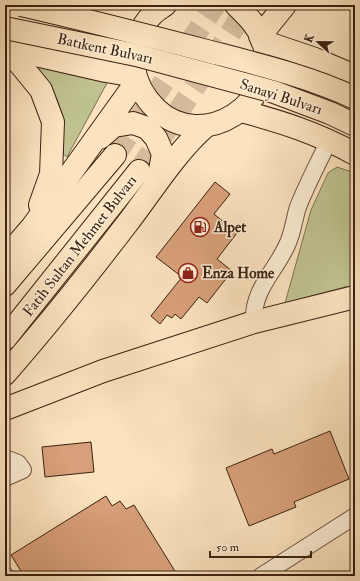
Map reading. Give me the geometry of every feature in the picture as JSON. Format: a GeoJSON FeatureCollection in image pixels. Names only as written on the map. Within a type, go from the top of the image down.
{"type":"FeatureCollection","features":[{"type":"Feature","properties":{"kind":"main road","name":"Batıkent Bulvarı"},"geometry":{"type":"LineString","coordinates":[[21,5],[84,19],[213,52]]}},
{"type":"Feature","properties":{"kind":"main road"},"geometry":{"type":"LineString","coordinates":[[165,5],[152,14],[139,34],[133,59],[136,78],[146,99],[162,115],[183,124],[206,126],[224,121],[241,111],[255,94],[264,74],[265,57],[261,39],[252,21],[236,5]]}},
{"type":"Feature","properties":{"kind":"main road"},"geometry":{"type":"LineString","coordinates":[[261,39],[286,5]]}},
{"type":"Feature","properties":{"kind":"main road","name":"Batıkent Bulvarı"},"geometry":{"type":"LineString","coordinates":[[5,28],[136,55],[205,73]]}},
{"type":"Feature","properties":{"kind":"main road"},"geometry":{"type":"LineString","coordinates":[[261,39],[355,76]]}},
{"type":"Feature","properties":{"kind":"main road"},"geometry":{"type":"LineString","coordinates":[[5,48],[136,78]]}},
{"type":"Feature","properties":{"kind":"main road","name":"Sanayi Bulvarı"},"geometry":{"type":"LineString","coordinates":[[213,52],[283,70],[355,98]]}},
{"type":"Feature","properties":{"kind":"main road"},"geometry":{"type":"LineString","coordinates":[[5,53],[19,63],[41,90],[53,122],[51,174],[32,227]]}},
{"type":"Feature","properties":{"kind":"main road"},"geometry":{"type":"LineString","coordinates":[[302,130],[298,111],[302,89],[308,78],[324,63]]}},
{"type":"Feature","properties":{"kind":"main road","name":"Sanayi Bulvarı"},"geometry":{"type":"LineString","coordinates":[[205,73],[274,92],[330,113],[355,125]]}},
{"type":"Feature","properties":{"kind":"main road"},"geometry":{"type":"LineString","coordinates":[[5,258],[32,227],[86,154],[136,78]]}},
{"type":"Feature","properties":{"kind":"main road"},"geometry":{"type":"LineString","coordinates":[[241,111],[281,122],[329,140],[355,154]]}},
{"type":"Feature","properties":{"kind":"main road"},"geometry":{"type":"LineString","coordinates":[[86,154],[100,138],[114,126],[133,123],[147,128],[156,138],[163,154],[159,175],[147,198]]}},
{"type":"Feature","properties":{"kind":"main road"},"geometry":{"type":"LineString","coordinates":[[5,374],[41,333],[147,198],[186,145],[206,126]]}},
{"type":"Feature","properties":{"kind":"main road","name":"Fatih Sultan Mehmet Bulvarı"},"geometry":{"type":"LineString","coordinates":[[5,285],[115,155]]}},
{"type":"Feature","properties":{"kind":"main road","name":"Fatih Sultan Mehmet Bulvarı"},"geometry":{"type":"LineString","coordinates":[[5,339],[18,325],[139,171]]}},
{"type":"Feature","properties":{"kind":"main road"},"geometry":{"type":"LineString","coordinates":[[5,409],[103,371],[254,322],[355,297]]}},
{"type":"Feature","properties":{"kind":"street"},"geometry":{"type":"LineString","coordinates":[[254,322],[253,313],[255,301],[261,287],[288,244],[299,205],[329,140]]}},
{"type":"Feature","properties":{"kind":"street"},"geometry":{"type":"LineString","coordinates":[[5,460],[8,459],[18,463],[23,470],[5,478]]}},
{"type":"Feature","properties":{"kind":"street"},"geometry":{"type":"LineString","coordinates":[[261,576],[355,516]]}},
{"type":"Feature","properties":{"kind":"green space"},"geometry":{"type":"Polygon","coordinates":[[[32,65],[107,83],[67,157],[63,154],[63,124],[58,102],[45,79],[32,65]]]}},
{"type":"Feature","properties":{"kind":"green space"},"geometry":{"type":"Polygon","coordinates":[[[337,167],[355,173],[355,286],[345,287],[285,303],[311,210],[328,173],[337,167]]]}},
{"type":"Feature","properties":{"kind":"building"},"geometry":{"type":"Polygon","coordinates":[[[215,182],[230,194],[214,214],[237,233],[217,259],[232,271],[207,303],[199,297],[181,319],[175,314],[172,318],[167,315],[160,324],[151,316],[182,277],[156,257],[215,182]]]}},
{"type":"Feature","properties":{"kind":"building"},"geometry":{"type":"Polygon","coordinates":[[[330,431],[349,479],[294,502],[296,507],[249,526],[226,468],[272,449],[274,454],[330,431]]]}},
{"type":"Feature","properties":{"kind":"building"},"geometry":{"type":"Polygon","coordinates":[[[91,442],[94,472],[45,477],[42,447],[91,442]]]}},
{"type":"Feature","properties":{"kind":"building"},"geometry":{"type":"Polygon","coordinates":[[[106,496],[112,506],[120,501],[126,509],[134,505],[178,576],[24,576],[11,555],[106,496]]]}},
{"type":"Feature","properties":{"kind":"tunnel"},"geometry":{"type":"LineString","coordinates":[[115,155],[215,5]]}},
{"type":"Feature","properties":{"kind":"tunnel"},"geometry":{"type":"LineString","coordinates":[[139,171],[249,5]]}},
{"type":"Feature","properties":{"kind":"place","name":"Alpet"},"geometry":{"type":"Point","coordinates":[200,227]}},
{"type":"Feature","properties":{"kind":"place","name":"Enza Home"},"geometry":{"type":"Point","coordinates":[188,273]}}]}
